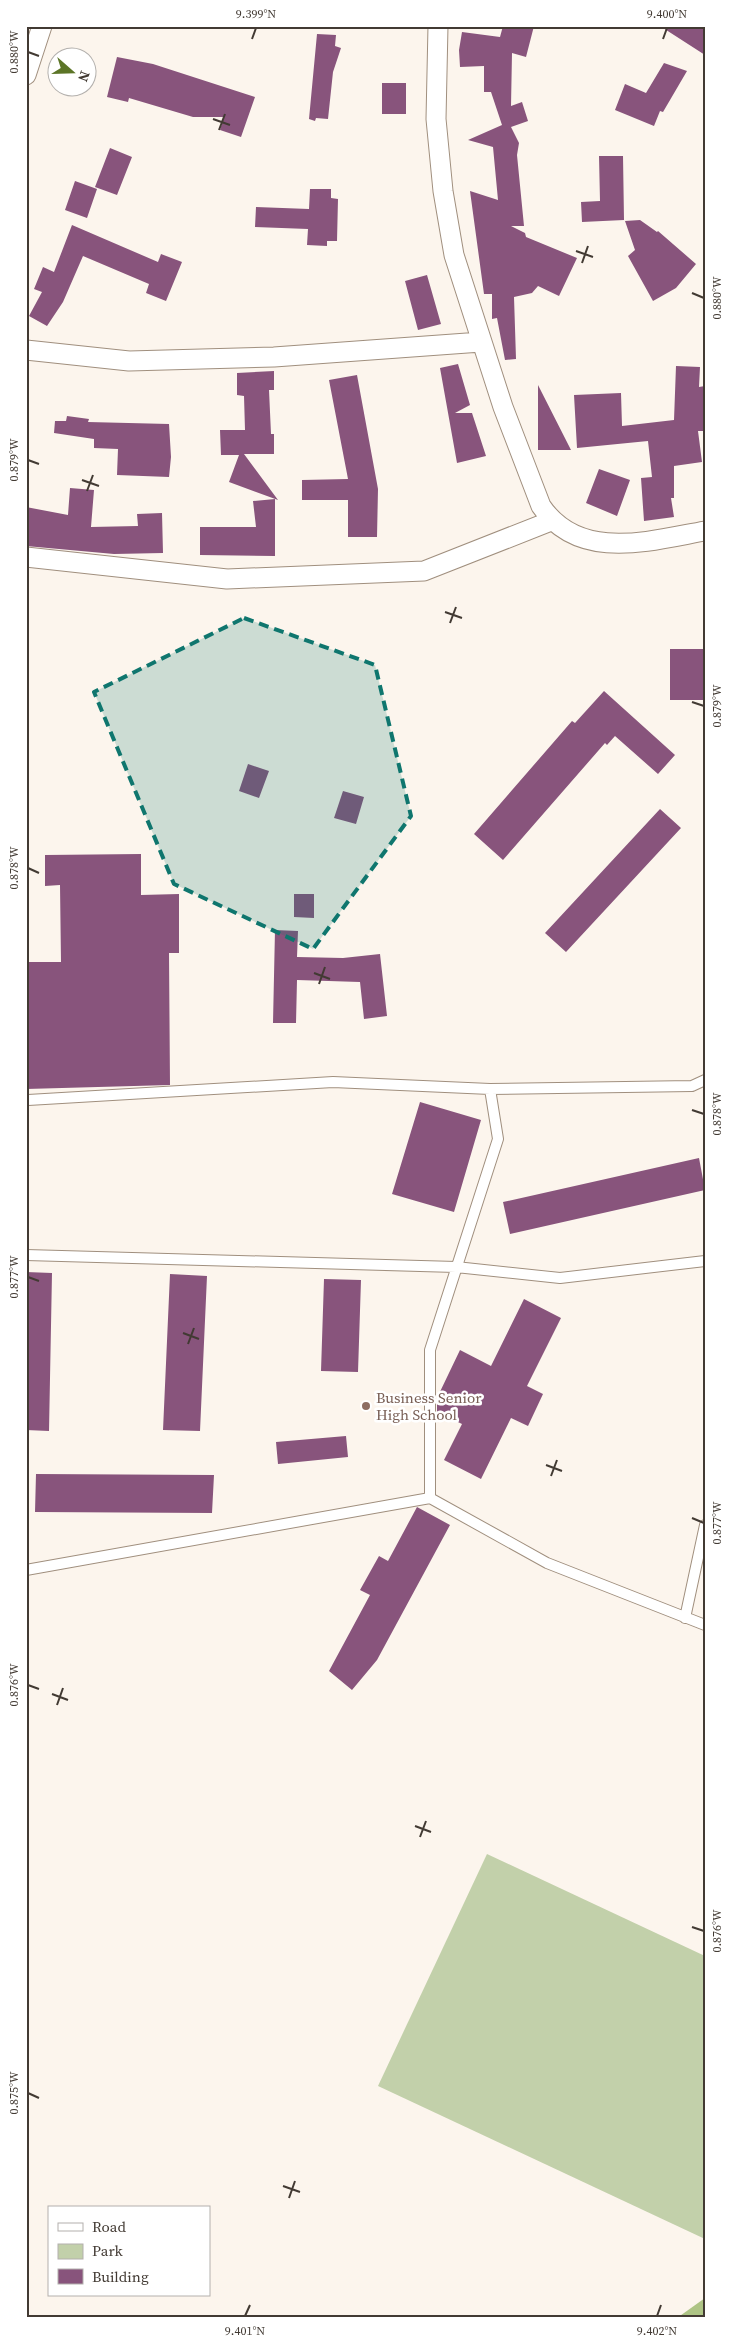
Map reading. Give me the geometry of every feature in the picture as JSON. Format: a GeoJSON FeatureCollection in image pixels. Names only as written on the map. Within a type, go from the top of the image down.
{"type":"FeatureCollection","features":[{"type":"Feature","properties":{"kind":"street"},"geometry":{"type":"LineString","coordinates":[[26,74],[42,26]]}},
{"type":"Feature","properties":{"kind":"street"},"geometry":{"type":"LineString","coordinates":[[438,26],[436,119],[443,192],[454,255],[481,342],[522,460],[541,506],[551,521],[567,532],[580,538],[618,544],[652,541],[705,531]]}},
{"type":"Feature","properties":{"kind":"street"},"geometry":{"type":"LineString","coordinates":[[26,350],[129,361],[274,357],[481,342]]}},
{"type":"Feature","properties":{"kind":"street"},"geometry":{"type":"LineString","coordinates":[[26,557],[227,579],[424,571],[551,521]]}},
{"type":"Feature","properties":{"kind":"lane"},"geometry":{"type":"LineString","coordinates":[[28,1100],[333,1082],[490,1089],[692,1086],[705,1080]]}},
{"type":"Feature","properties":{"kind":"lane"},"geometry":{"type":"LineString","coordinates":[[430,1498],[430,1350],[498,1139],[490,1089]]}},
{"type":"Feature","properties":{"kind":"lane"},"geometry":{"type":"LineString","coordinates":[[26,1254],[456,1266],[560,1278],[705,1261]]}},
{"type":"Feature","properties":{"kind":"lane"},"geometry":{"type":"LineString","coordinates":[[26,1570],[430,1498],[547,1563],[705,1625]]}},
{"type":"Feature","properties":{"kind":"lane"},"geometry":{"type":"LineString","coordinates":[[685,1618],[705,1525]]}},
{"type":"Feature","properties":{"kind":"highlighted area"},"geometry":{"type":"Polygon","coordinates":[[[244,618],[375,665],[411,816],[313,949],[174,884],[94,692],[244,618]]]}},
{"type":"Feature","properties":{"kind":"green space"},"geometry":{"type":"Polygon","coordinates":[[[487,1854],[705,1956],[705,2239],[378,2086],[487,1854]]]}},
{"type":"Feature","properties":{"kind":"green space"},"geometry":{"type":"Polygon","coordinates":[[[705,2298],[705,2318],[677,2318],[705,2298]]]}},
{"type":"Feature","properties":{"kind":"building"},"geometry":{"type":"Polygon","coordinates":[[[503,26],[534,26],[526,57],[512,53],[511,106],[522,102],[528,121],[511,127],[519,143],[517,155],[524,226],[511,226],[525,233],[526,237],[577,258],[559,296],[538,286],[532,293],[514,297],[516,359],[505,360],[497,318],[492,319],[492,294],[484,294],[470,191],[498,200],[493,147],[468,140],[502,125],[491,92],[484,92],[484,66],[460,67],[459,50],[462,32],[500,37],[503,26]]]}},
{"type":"Feature","properties":{"kind":"building"},"geometry":{"type":"Polygon","coordinates":[[[660,26],[705,26],[705,55],[660,26]]]}},
{"type":"Feature","properties":{"kind":"building"},"geometry":{"type":"Polygon","coordinates":[[[317,34],[336,35],[335,46],[341,48],[333,72],[328,119],[316,118],[315,121],[309,119],[317,34]]]}},
{"type":"Feature","properties":{"kind":"building"},"geometry":{"type":"Polygon","coordinates":[[[117,57],[153,64],[255,97],[241,137],[220,130],[224,117],[193,117],[129,98],[128,102],[107,97],[117,57]]]}},
{"type":"Feature","properties":{"kind":"building"},"geometry":{"type":"Polygon","coordinates":[[[664,63],[687,71],[663,112],[660,111],[654,126],[615,110],[625,84],[646,93],[664,63]]]}},
{"type":"Feature","properties":{"kind":"building"},"geometry":{"type":"Polygon","coordinates":[[[382,83],[406,83],[406,114],[382,114],[382,83]]]}},
{"type":"Feature","properties":{"kind":"building"},"geometry":{"type":"Polygon","coordinates":[[[110,148],[132,157],[117,195],[95,187],[110,148]]]}},
{"type":"Feature","properties":{"kind":"building"},"geometry":{"type":"Polygon","coordinates":[[[599,156],[623,156],[624,220],[582,222],[581,202],[600,201],[599,156]]]}},
{"type":"Feature","properties":{"kind":"building"},"geometry":{"type":"Polygon","coordinates":[[[75,181],[97,189],[87,218],[65,210],[75,181]]]}},
{"type":"Feature","properties":{"kind":"building"},"geometry":{"type":"Polygon","coordinates":[[[310,189],[331,189],[331,198],[338,199],[337,241],[327,241],[327,246],[307,245],[308,229],[255,227],[256,207],[309,209],[310,189]]]}},
{"type":"Feature","properties":{"kind":"building"},"geometry":{"type":"Polygon","coordinates":[[[640,220],[658,231],[696,264],[676,288],[653,301],[628,256],[635,250],[625,221],[640,220]]]}},
{"type":"Feature","properties":{"kind":"building"},"geometry":{"type":"Polygon","coordinates":[[[72,225],[158,262],[161,254],[182,262],[166,301],[146,293],[149,284],[83,256],[63,302],[47,326],[29,316],[42,292],[34,289],[43,267],[54,272],[72,225]]]}},
{"type":"Feature","properties":{"kind":"building"},"geometry":{"type":"Polygon","coordinates":[[[427,275],[441,324],[418,330],[405,281],[427,275]]]}},
{"type":"Feature","properties":{"kind":"building"},"geometry":{"type":"Polygon","coordinates":[[[458,364],[470,405],[455,413],[472,413],[486,456],[457,463],[440,368],[458,364]]]}},
{"type":"Feature","properties":{"kind":"building"},"geometry":{"type":"Polygon","coordinates":[[[676,366],[700,367],[699,387],[705,386],[705,431],[698,431],[702,462],[674,466],[674,498],[671,498],[674,517],[644,521],[641,478],[652,477],[648,441],[577,448],[574,395],[621,393],[622,426],[674,420],[676,366]]]}},
{"type":"Feature","properties":{"kind":"building"},"geometry":{"type":"Polygon","coordinates":[[[274,371],[274,390],[269,390],[271,434],[274,434],[274,454],[244,454],[278,500],[229,482],[239,455],[221,455],[220,430],[245,430],[244,396],[237,395],[237,373],[274,371]]]}},
{"type":"Feature","properties":{"kind":"building"},"geometry":{"type":"Polygon","coordinates":[[[357,375],[378,489],[377,537],[348,537],[348,500],[302,500],[302,480],[348,479],[329,380],[357,375]]]}},
{"type":"Feature","properties":{"kind":"building"},"geometry":{"type":"Polygon","coordinates":[[[538,385],[571,450],[538,450],[538,385]]]}},
{"type":"Feature","properties":{"kind":"building"},"geometry":{"type":"Polygon","coordinates":[[[67,416],[89,419],[88,422],[169,424],[171,457],[169,477],[117,475],[118,449],[94,448],[94,439],[54,433],[55,421],[66,421],[67,416]]]}},
{"type":"Feature","properties":{"kind":"building"},"geometry":{"type":"Polygon","coordinates":[[[599,469],[630,480],[617,516],[586,503],[599,469]]]}},
{"type":"Feature","properties":{"kind":"building"},"geometry":{"type":"Polygon","coordinates":[[[70,488],[94,490],[91,527],[138,526],[137,514],[162,513],[163,553],[114,554],[26,546],[26,507],[68,515],[70,488]]]}},
{"type":"Feature","properties":{"kind":"building"},"geometry":{"type":"Polygon","coordinates":[[[275,499],[275,556],[200,555],[200,527],[256,527],[253,501],[275,499]]]}},
{"type":"Feature","properties":{"kind":"building"},"geometry":{"type":"Polygon","coordinates":[[[670,649],[705,649],[705,700],[670,700],[670,649]]]}},
{"type":"Feature","properties":{"kind":"building"},"geometry":{"type":"Polygon","coordinates":[[[604,691],[675,755],[658,774],[615,736],[607,745],[605,743],[503,860],[474,834],[572,721],[575,723],[604,691]]]}},
{"type":"Feature","properties":{"kind":"building"},"geometry":{"type":"Polygon","coordinates":[[[248,764],[269,771],[259,798],[239,791],[248,764]]]}},
{"type":"Feature","properties":{"kind":"building"},"geometry":{"type":"Polygon","coordinates":[[[343,791],[364,797],[356,824],[334,818],[343,791]]]}},
{"type":"Feature","properties":{"kind":"building"},"geometry":{"type":"Polygon","coordinates":[[[660,809],[681,828],[566,952],[545,933],[660,809]]]}},
{"type":"Feature","properties":{"kind":"building"},"geometry":{"type":"Polygon","coordinates":[[[141,854],[141,895],[179,894],[179,953],[169,953],[170,1085],[26,1089],[26,962],[61,962],[60,885],[45,886],[45,855],[141,854]]]}},
{"type":"Feature","properties":{"kind":"building"},"geometry":{"type":"Polygon","coordinates":[[[294,894],[314,894],[314,918],[294,917],[294,894]]]}},
{"type":"Feature","properties":{"kind":"building"},"geometry":{"type":"Polygon","coordinates":[[[275,930],[298,931],[297,957],[343,958],[380,954],[387,1016],[364,1019],[360,982],[297,980],[296,1023],[273,1023],[275,930]]]}},
{"type":"Feature","properties":{"kind":"building"},"geometry":{"type":"Polygon","coordinates":[[[420,1102],[481,1120],[454,1212],[392,1194],[420,1102]]]}},
{"type":"Feature","properties":{"kind":"building"},"geometry":{"type":"Polygon","coordinates":[[[699,1158],[705,1190],[510,1234],[503,1202],[699,1158]]]}},
{"type":"Feature","properties":{"kind":"building"},"geometry":{"type":"Polygon","coordinates":[[[26,1272],[52,1273],[49,1431],[26,1430],[26,1272]]]}},
{"type":"Feature","properties":{"kind":"building"},"geometry":{"type":"Polygon","coordinates":[[[170,1274],[207,1276],[200,1431],[163,1430],[170,1274]]]}},
{"type":"Feature","properties":{"kind":"building"},"geometry":{"type":"Polygon","coordinates":[[[324,1279],[361,1280],[358,1372],[321,1371],[324,1279]]]}},
{"type":"Feature","properties":{"kind":"building"},"geometry":{"type":"Polygon","coordinates":[[[524,1299],[561,1318],[527,1386],[543,1394],[528,1426],[511,1418],[481,1479],[444,1460],[462,1424],[437,1412],[437,1398],[460,1350],[491,1366],[524,1299]]]}},
{"type":"Feature","properties":{"kind":"building"},"geometry":{"type":"Polygon","coordinates":[[[346,1436],[348,1457],[278,1464],[276,1442],[346,1436]]]}},
{"type":"Feature","properties":{"kind":"building"},"geometry":{"type":"Polygon","coordinates":[[[36,1474],[214,1475],[212,1513],[35,1512],[36,1474]]]}},
{"type":"Feature","properties":{"kind":"building"},"geometry":{"type":"Polygon","coordinates":[[[417,1507],[450,1525],[377,1660],[352,1690],[329,1671],[370,1595],[360,1590],[379,1556],[388,1561],[417,1507]]]}},
{"type":"Feature","properties":{"kind":"place","name":"Business Senior High School"},"geometry":{"type":"Point","coordinates":[366,1406]}}]}
